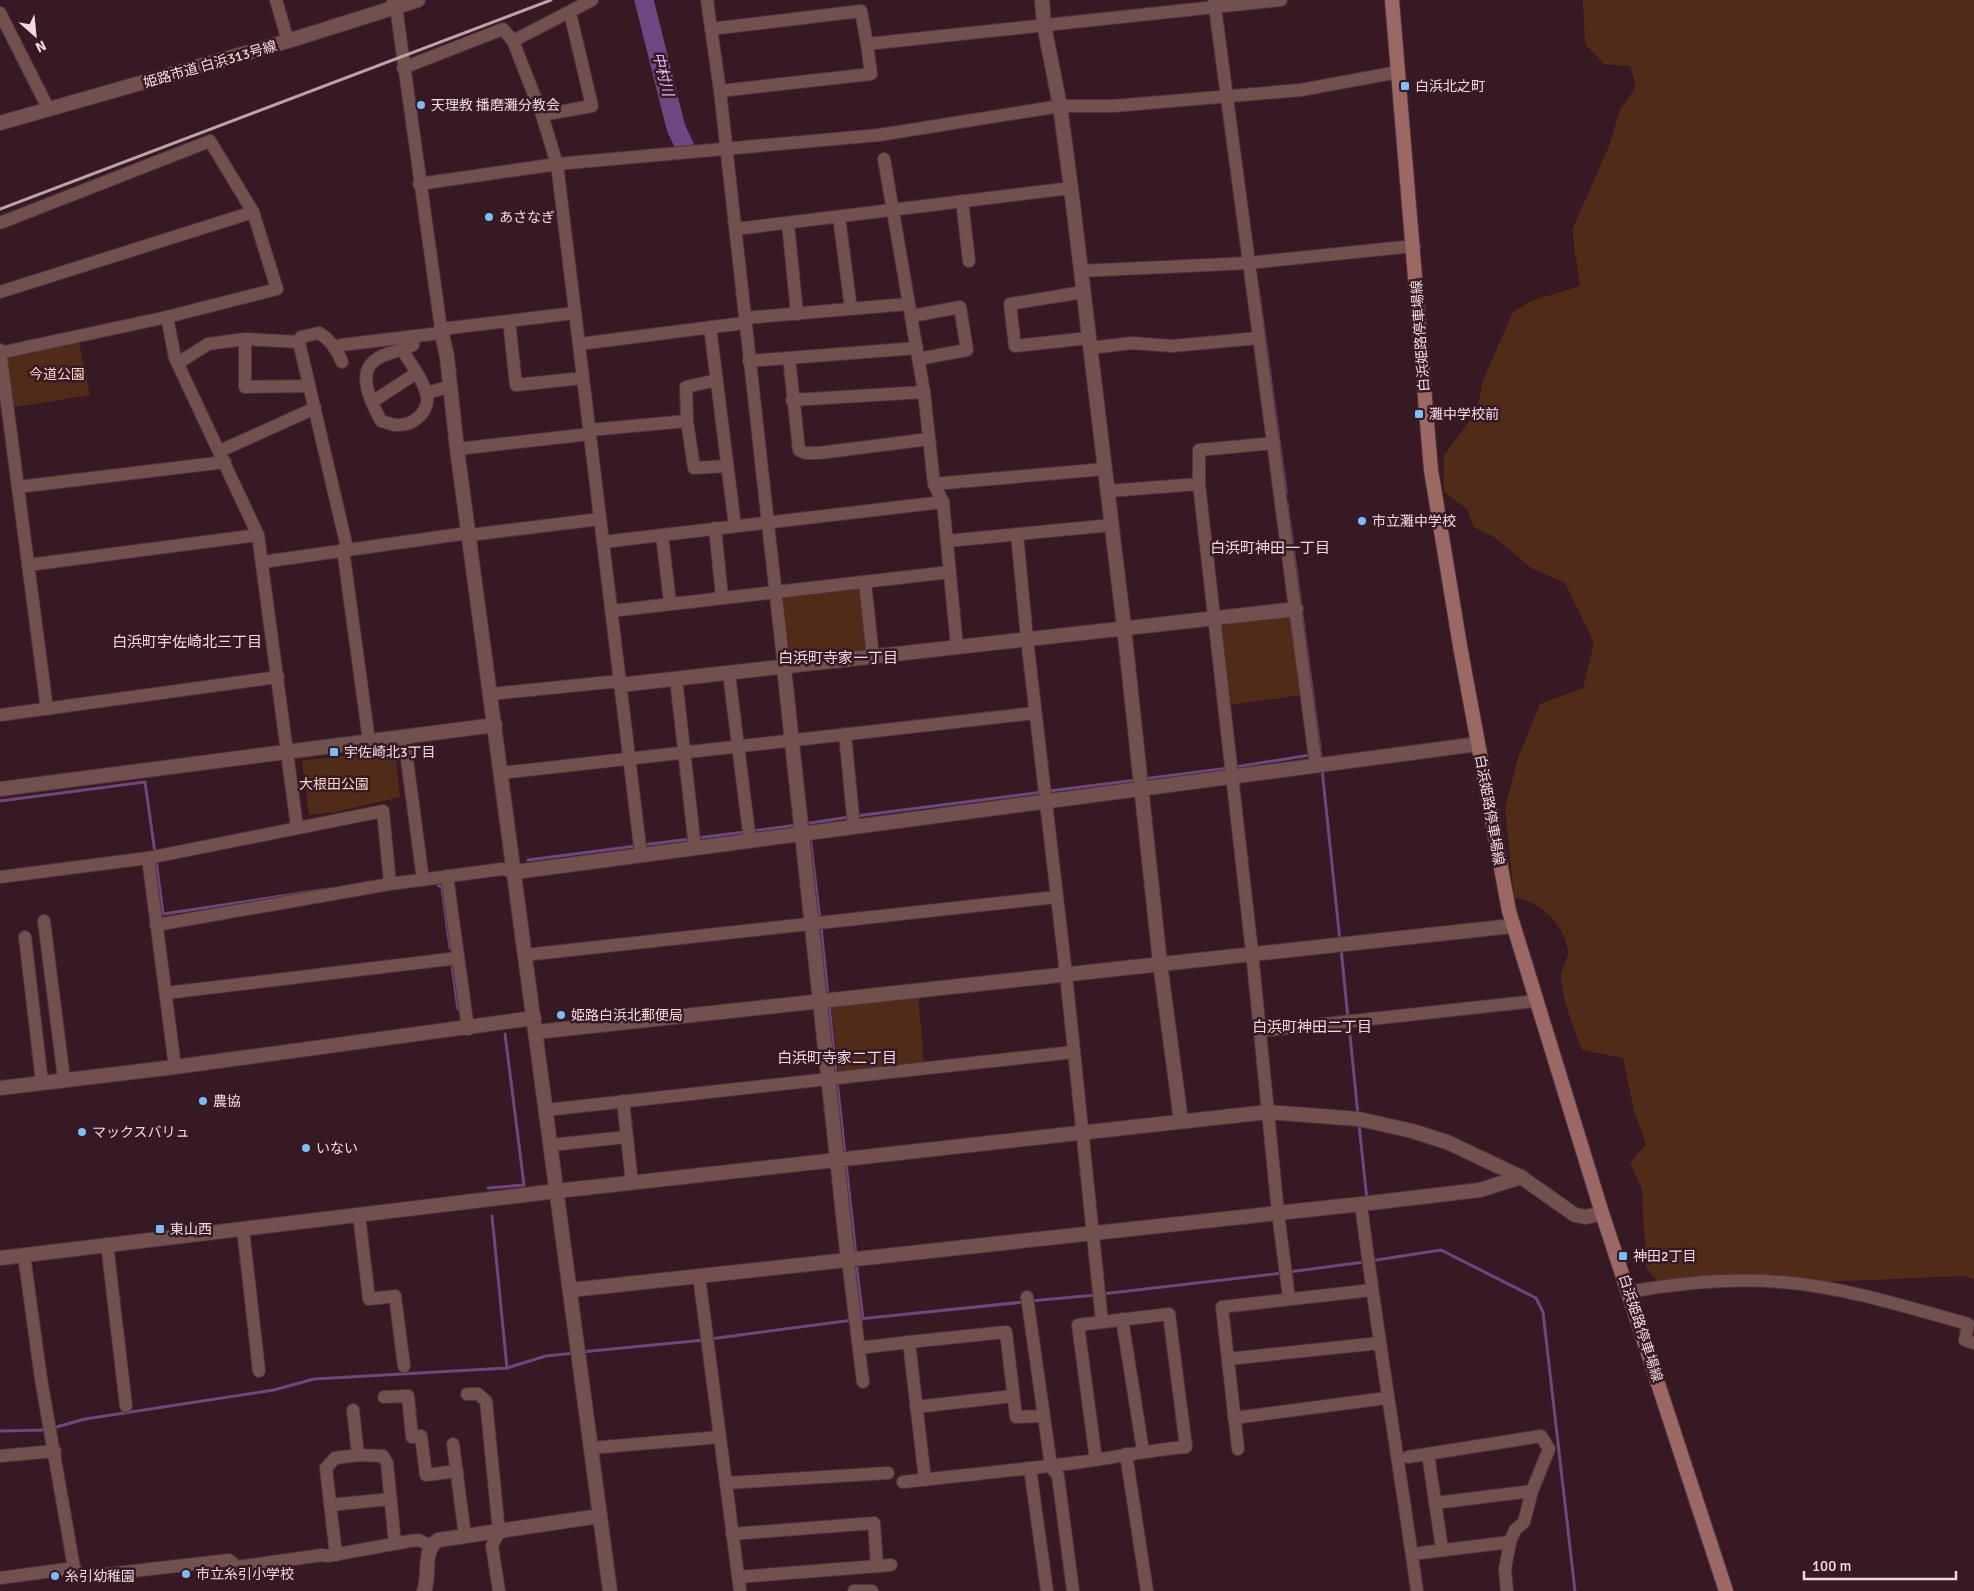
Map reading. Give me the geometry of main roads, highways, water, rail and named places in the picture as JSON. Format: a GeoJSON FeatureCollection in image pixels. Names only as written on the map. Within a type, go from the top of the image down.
{"type":"FeatureCollection","features":[{"type":"Feature","properties":{"kind":"main road","name":"白浜姫路停車場線"},"geometry":{"type":"LineString","coordinates":[[1392,0],[1414,246],[1431,470],[1478,744],[1512,926],[1602,1213],[1726,1591]]}},
{"type":"Feature","properties":{"kind":"waterway","name":"中村川"},"geometry":{"type":"LineString","coordinates":[[644,0],[676,128],[685,147]]}},
{"type":"Feature","properties":{"kind":"waterway"},"geometry":{"type":"LineString","coordinates":[[1258,288],[1286,492]]}},
{"type":"Feature","properties":{"kind":"waterway"},"geometry":{"type":"LineString","coordinates":[[1287,503],[1321,757]]}},
{"type":"Feature","properties":{"kind":"waterway"},"geometry":{"type":"LineString","coordinates":[[1235,767],[1310,755]]}},
{"type":"Feature","properties":{"kind":"waterway"},"geometry":{"type":"LineString","coordinates":[[1143,779],[1229,768]]}},
{"type":"Feature","properties":{"kind":"waterway"},"geometry":{"type":"LineString","coordinates":[[1322,769],[1340,941]]}},
{"type":"Feature","properties":{"kind":"waterway"},"geometry":{"type":"LineString","coordinates":[[1049,791],[1137,780]]}},
{"type":"Feature","properties":{"kind":"waterway"},"geometry":{"type":"LineString","coordinates":[[0,801],[145,782],[155,853]]}},
{"type":"Feature","properties":{"kind":"waterway"},"geometry":{"type":"LineString","coordinates":[[856,816],[1043,792]]}},
{"type":"Feature","properties":{"kind":"waterway"},"geometry":{"type":"LineString","coordinates":[[804,824],[849,817]]}},
{"type":"Feature","properties":{"kind":"waterway"},"geometry":{"type":"LineString","coordinates":[[752,831],[797,825]]}},
{"type":"Feature","properties":{"kind":"waterway"},"geometry":{"type":"LineString","coordinates":[[697,838],[745,832]]}},
{"type":"Feature","properties":{"kind":"waterway"},"geometry":{"type":"LineString","coordinates":[[810,837],[820,920]]}},
{"type":"Feature","properties":{"kind":"waterway"},"geometry":{"type":"LineString","coordinates":[[642,845],[691,839]]}},
{"type":"Feature","properties":{"kind":"waterway"},"geometry":{"type":"LineString","coordinates":[[528,860],[636,846]]}},
{"type":"Feature","properties":{"kind":"waterway"},"geometry":{"type":"LineString","coordinates":[[156,860],[163,914],[328,889]]}},
{"type":"Feature","properties":{"kind":"waterway"},"geometry":{"type":"LineString","coordinates":[[437,884],[442,888],[450,948]]}},
{"type":"Feature","properties":{"kind":"waterway"},"geometry":{"type":"LineString","coordinates":[[821,927],[828,997]]}},
{"type":"Feature","properties":{"kind":"waterway"},"geometry":{"type":"LineString","coordinates":[[1341,948],[1348,1019]]}},
{"type":"Feature","properties":{"kind":"waterway"},"geometry":{"type":"LineString","coordinates":[[452,965],[458,1009]]}},
{"type":"Feature","properties":{"kind":"waterway"},"geometry":{"type":"LineString","coordinates":[[829,1004],[836,1075]]}},
{"type":"Feature","properties":{"kind":"waterway"},"geometry":{"type":"LineString","coordinates":[[1349,1025],[1358,1115]]}},
{"type":"Feature","properties":{"kind":"waterway"},"geometry":{"type":"LineString","coordinates":[[488,1188],[524,1185],[505,1034]]}},
{"type":"Feature","properties":{"kind":"waterway"},"geometry":{"type":"LineString","coordinates":[[837,1081],[845,1154]]}},
{"type":"Feature","properties":{"kind":"waterway"},"geometry":{"type":"LineString","coordinates":[[1359,1124],[1367,1200]]}},
{"type":"Feature","properties":{"kind":"waterway"},"geometry":{"type":"LineString","coordinates":[[846,1163],[856,1256]]}},
{"type":"Feature","properties":{"kind":"waterway"},"geometry":{"type":"LineString","coordinates":[[492,1216],[507,1368]]}},
{"type":"Feature","properties":{"kind":"waterway"},"geometry":{"type":"LineString","coordinates":[[1370,1261],[1441,1250],[1536,1298],[1543,1312],[1575,1591]]}},
{"type":"Feature","properties":{"kind":"waterway"},"geometry":{"type":"LineString","coordinates":[[856,1262],[863,1319]]}},
{"type":"Feature","properties":{"kind":"waterway"},"geometry":{"type":"LineString","coordinates":[[1289,1272],[1364,1262]]}},
{"type":"Feature","properties":{"kind":"waterway"},"geometry":{"type":"LineString","coordinates":[[1102,1294],[1283,1273]]}},
{"type":"Feature","properties":{"kind":"waterway"},"geometry":{"type":"LineString","coordinates":[[1030,1301],[1096,1295]]}},
{"type":"Feature","properties":{"kind":"waterway"},"geometry":{"type":"LineString","coordinates":[[859,1319],[1024,1302]]}},
{"type":"Feature","properties":{"kind":"waterway"},"geometry":{"type":"LineString","coordinates":[[710,1339],[853,1320]]}},
{"type":"Feature","properties":{"kind":"waterway"},"geometry":{"type":"LineString","coordinates":[[581,1352],[704,1340]]}},
{"type":"Feature","properties":{"kind":"waterway"},"geometry":{"type":"LineString","coordinates":[[53,1428],[85,1419],[274,1390],[314,1379],[507,1368],[546,1356],[575,1353]]}},
{"type":"Feature","properties":{"kind":"waterway"},"geometry":{"type":"LineString","coordinates":[[0,1431],[47,1430]]}},
{"type":"Feature","properties":{"kind":"railway"},"geometry":{"type":"LineString","coordinates":[[0,209],[551,0]]}},
{"type":"Feature","properties":{"kind":"place","name":"白浜北之町"},"geometry":{"type":"Point","coordinates":[1405,86]}},
{"type":"Feature","properties":{"kind":"place","name":"天理教 播磨灘分教会"},"geometry":{"type":"Point","coordinates":[421,105]}},
{"type":"Feature","properties":{"kind":"place","name":"あさなぎ"},"geometry":{"type":"Point","coordinates":[489,217]}},
{"type":"Feature","properties":{"kind":"place","name":"灘中学校前"},"geometry":{"type":"Point","coordinates":[1419,414]}},
{"type":"Feature","properties":{"kind":"place","name":"市立灘中学校"},"geometry":{"type":"Point","coordinates":[1362,521]}},
{"type":"Feature","properties":{"kind":"place","name":"宇佐崎北3丁目"},"geometry":{"type":"Point","coordinates":[334,752]}},
{"type":"Feature","properties":{"kind":"place","name":"姫路白浜北郵便局"},"geometry":{"type":"Point","coordinates":[561,1015]}},
{"type":"Feature","properties":{"kind":"place","name":"農協"},"geometry":{"type":"Point","coordinates":[203,1101]}},
{"type":"Feature","properties":{"kind":"place","name":"マックスバリュ"},"geometry":{"type":"Point","coordinates":[82,1132]}},
{"type":"Feature","properties":{"kind":"place","name":"いない"},"geometry":{"type":"Point","coordinates":[306,1148]}},
{"type":"Feature","properties":{"kind":"place","name":"東山西"},"geometry":{"type":"Point","coordinates":[160,1229]}},
{"type":"Feature","properties":{"kind":"place","name":"神田2丁目"},"geometry":{"type":"Point","coordinates":[1623,1256]}},
{"type":"Feature","properties":{"kind":"place","name":"市立糸引小学校"},"geometry":{"type":"Point","coordinates":[186,1574]}},
{"type":"Feature","properties":{"kind":"place","name":"糸引幼稚園"},"geometry":{"type":"Point","coordinates":[55,1576]}},
{"type":"Feature","properties":{"kind":"district","name":"白浜町神田一丁目"},"geometry":{"type":"Point","coordinates":[1270,548]}},
{"type":"Feature","properties":{"kind":"district","name":"白浜町宇佐崎北三丁目"},"geometry":{"type":"Point","coordinates":[187,642]}},
{"type":"Feature","properties":{"kind":"district","name":"白浜町寺家一丁目"},"geometry":{"type":"Point","coordinates":[838,658]}},
{"type":"Feature","properties":{"kind":"district","name":"白浜町神田二丁目"},"geometry":{"type":"Point","coordinates":[1312,1027]}},
{"type":"Feature","properties":{"kind":"district","name":"白浜町寺家二丁目"},"geometry":{"type":"Point","coordinates":[837,1058]}},
{"type":"Feature","properties":{"kind":"park label","name":"今道公園"},"geometry":{"type":"Point","coordinates":[57,374]}},
{"type":"Feature","properties":{"kind":"park label","name":"大根田公園"},"geometry":{"type":"Point","coordinates":[334,784]}}]}
